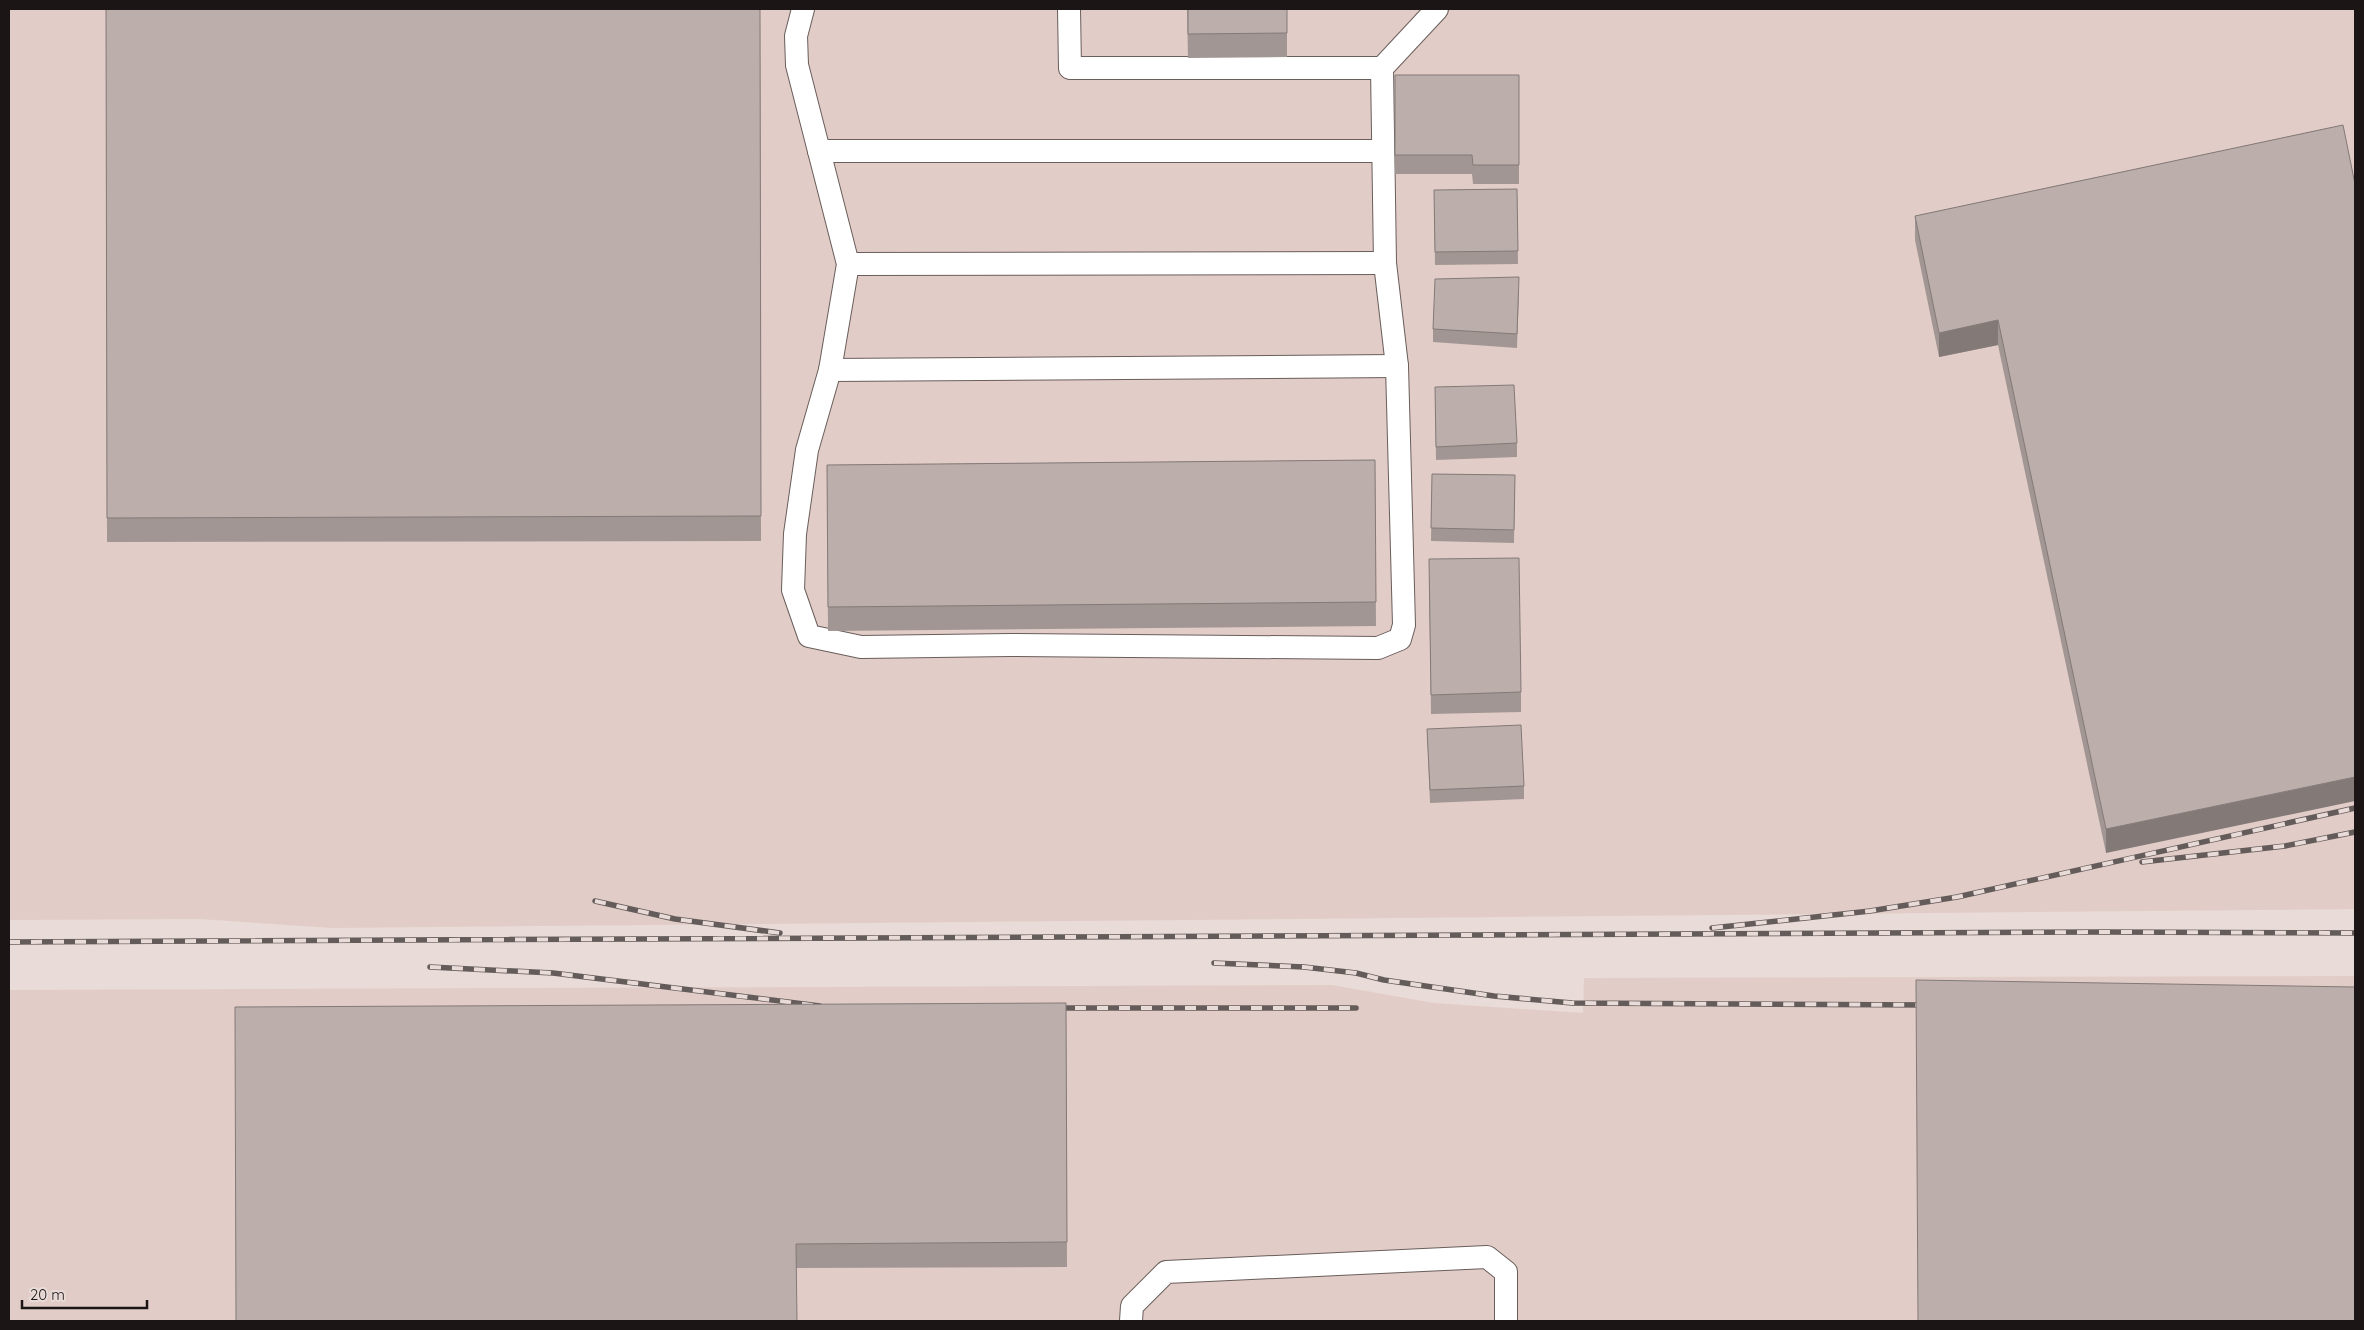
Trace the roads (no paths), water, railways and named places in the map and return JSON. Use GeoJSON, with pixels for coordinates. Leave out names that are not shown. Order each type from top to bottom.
{"type":"FeatureCollection","features":[{"type":"Feature","properties":{"kind":"lane"},"geometry":{"type":"LineString","coordinates":[[803,9],[796,36],[797,65],[848,264],[830,370],[806,450],[795,534],[793,590],[809,636],[861,647],[1010,645],[1378,648],[1400,639],[1404,625],[1397,366],[1385,263],[1382,68],[1437,9]]}},
{"type":"Feature","properties":{"kind":"lane"},"geometry":{"type":"LineString","coordinates":[[1069,9],[1070,68],[1382,68]]}},
{"type":"Feature","properties":{"kind":"lane"},"geometry":{"type":"LineString","coordinates":[[819,151],[1382,151]]}},
{"type":"Feature","properties":{"kind":"lane"},"geometry":{"type":"LineString","coordinates":[[848,264],[1385,263]]}},
{"type":"Feature","properties":{"kind":"lane"},"geometry":{"type":"LineString","coordinates":[[830,370],[1397,366]]}},
{"type":"Feature","properties":{"kind":"lane"},"geometry":{"type":"LineString","coordinates":[[1131,1321],[1132,1306],[1166,1272],[1487,1257],[1506,1272],[1506,1321]]}},
{"type":"Feature","properties":{"kind":"railway"},"geometry":{"type":"LineString","coordinates":[[1712,928],[1870,911],[1957,897],[2355,808]]}},
{"type":"Feature","properties":{"kind":"railway"},"geometry":{"type":"LineString","coordinates":[[2142,862],[2285,846],[2355,832]]}},
{"type":"Feature","properties":{"kind":"railway"},"geometry":{"type":"LineString","coordinates":[[595,901],[675,919],[780,933]]}},
{"type":"Feature","properties":{"kind":"railway"},"geometry":{"type":"LineString","coordinates":[[9,942],[2106,932],[2355,933]]}},
{"type":"Feature","properties":{"kind":"railway"},"geometry":{"type":"LineString","coordinates":[[1214,963],[1304,967],[1356,973],[1384,980],[1494,996],[1572,1003],[1931,1005]]}},
{"type":"Feature","properties":{"kind":"railway"},"geometry":{"type":"LineString","coordinates":[[430,967],[553,973],[820,1006]]}},
{"type":"Feature","properties":{"kind":"railway"},"geometry":{"type":"LineString","coordinates":[[1053,1008],[1356,1008]]}}]}
